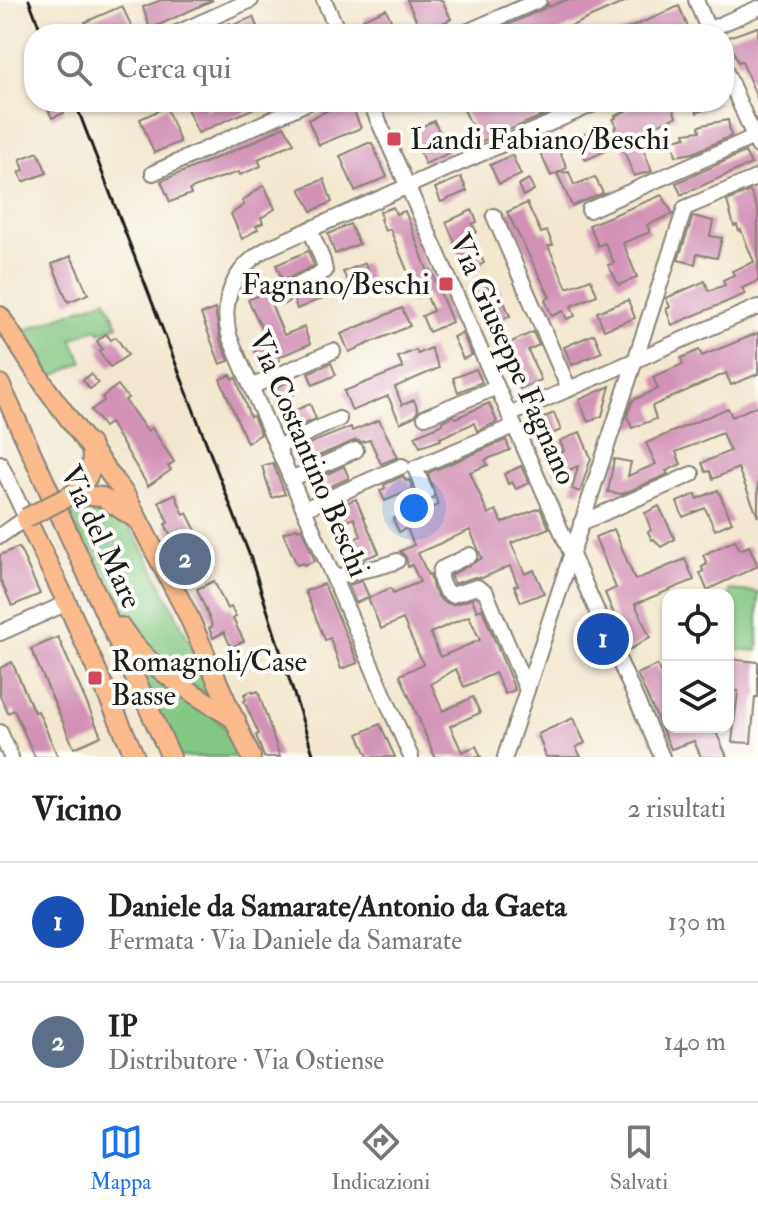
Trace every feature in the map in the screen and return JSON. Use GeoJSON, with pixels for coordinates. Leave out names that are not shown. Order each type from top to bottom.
{"type":"FeatureCollection","features":[{"type":"Feature","properties":{"kind":"main road"},"geometry":{"type":"LineString","coordinates":[[0,316],[47,389],[121,488],[141,523],[184,607],[251,757]]}},
{"type":"Feature","properties":{"kind":"main road","name":"Via del Mare"},"geometry":{"type":"LineString","coordinates":[[0,384],[171,757]]}},
{"type":"Feature","properties":{"kind":"main road"},"geometry":{"type":"LineString","coordinates":[[90,444],[90,473],[73,494],[26,518],[135,757]]}},
{"type":"Feature","properties":{"kind":"main road"},"geometry":{"type":"LineString","coordinates":[[73,494],[102,497],[141,523]]}},
{"type":"Feature","properties":{"kind":"main road"},"geometry":{"type":"LineString","coordinates":[[79,558],[143,657],[160,672],[236,720]]}},
{"type":"Feature","properties":{"kind":"main road"},"geometry":{"type":"LineString","coordinates":[[138,685],[158,757]]}},
{"type":"Feature","properties":{"kind":"street"},"geometry":{"type":"LineString","coordinates":[[197,24],[251,0]]}},
{"type":"Feature","properties":{"kind":"street"},"geometry":{"type":"LineString","coordinates":[[324,0],[335,24]]}},
{"type":"Feature","properties":{"kind":"street"},"geometry":{"type":"LineString","coordinates":[[485,24],[539,0]]}},
{"type":"Feature","properties":{"kind":"street"},"geometry":{"type":"LineString","coordinates":[[696,0],[706,24]]}},
{"type":"Feature","properties":{"kind":"street"},"geometry":{"type":"LineString","coordinates":[[725,24],[758,8]]}},
{"type":"Feature","properties":{"kind":"street"},"geometry":{"type":"LineString","coordinates":[[589,210],[756,142],[734,90]]}},
{"type":"Feature","properties":{"kind":"street"},"geometry":{"type":"LineString","coordinates":[[153,173],[287,112]]}},
{"type":"Feature","properties":{"kind":"street","name":"Via Giuseppe Fagnano"},"geometry":{"type":"LineString","coordinates":[[375,112],[662,757]]}},
{"type":"Feature","properties":{"kind":"street","name":"Via Costantino Beschi"},"geometry":{"type":"LineString","coordinates":[[411,757],[227,328],[229,292],[242,268],[255,255],[575,112]]}},
{"type":"Feature","properties":{"kind":"street"},"geometry":{"type":"LineString","coordinates":[[505,757],[685,208],[758,177]]}},
{"type":"Feature","properties":{"kind":"street"},"geometry":{"type":"LineString","coordinates":[[494,216],[569,389]]}},
{"type":"Feature","properties":{"kind":"street"},"geometry":{"type":"LineString","coordinates":[[281,297],[325,271],[310,229]]}},
{"type":"Feature","properties":{"kind":"street"},"geometry":{"type":"LineString","coordinates":[[426,494],[415,468],[569,389],[758,307]]}},
{"type":"Feature","properties":{"kind":"street"},"geometry":{"type":"LineString","coordinates":[[251,387],[333,351]]}},
{"type":"Feature","properties":{"kind":"street"},"geometry":{"type":"LineString","coordinates":[[425,417],[497,387]]}},
{"type":"Feature","properties":{"kind":"street"},"geometry":{"type":"LineString","coordinates":[[277,447],[339,419]]}},
{"type":"Feature","properties":{"kind":"street"},"geometry":{"type":"LineString","coordinates":[[291,479],[356,450]]}},
{"type":"Feature","properties":{"kind":"street"},"geometry":{"type":"LineString","coordinates":[[0,463],[26,518],[0,536]]}},
{"type":"Feature","properties":{"kind":"street"},"geometry":{"type":"LineString","coordinates":[[304,509],[402,466]]}},
{"type":"Feature","properties":{"kind":"street"},"geometry":{"type":"LineString","coordinates":[[581,523],[692,474]]}},
{"type":"Feature","properties":{"kind":"street"},"geometry":{"type":"LineString","coordinates":[[470,555],[441,569],[445,590],[452,595],[477,587],[486,593],[527,690]]}},
{"type":"Feature","properties":{"kind":"street"},"geometry":{"type":"LineString","coordinates":[[334,578],[397,561]]}},
{"type":"Feature","properties":{"kind":"street"},"geometry":{"type":"LineString","coordinates":[[0,633],[67,603]]}},
{"type":"Feature","properties":{"kind":"street"},"geometry":{"type":"LineString","coordinates":[[0,732],[11,757]]}},
{"type":"Feature","properties":{"kind":"green space"},"geometry":{"type":"Polygon","coordinates":[[[106,299],[118,325],[100,333],[97,328],[72,339],[83,362],[51,377],[23,331],[106,299]]]}},
{"type":"Feature","properties":{"kind":"green space"},"geometry":{"type":"Polygon","coordinates":[[[101,503],[126,521],[145,552],[220,703],[153,661],[125,622],[66,510],[74,505],[101,503]]]}},
{"type":"Feature","properties":{"kind":"green space"},"geometry":{"type":"Polygon","coordinates":[[[734,590],[758,592],[758,651],[734,649],[734,590]]]}},
{"type":"Feature","properties":{"kind":"green space"},"geometry":{"type":"Polygon","coordinates":[[[137,664],[216,718],[230,734],[239,757],[179,757],[137,664]]]}},
{"type":"Feature","properties":{"kind":"building"},"geometry":{"type":"Polygon","coordinates":[[[161,0],[213,0],[161,24],[148,24],[143,7],[161,0]]]}},
{"type":"Feature","properties":{"kind":"building"},"geometry":{"type":"Polygon","coordinates":[[[407,0],[442,0],[451,19],[441,24],[418,24],[407,0]]]}},
{"type":"Feature","properties":{"kind":"building"},"geometry":{"type":"Polygon","coordinates":[[[565,0],[629,0],[576,24],[510,24],[548,4],[549,7],[565,0]]]}},
{"type":"Feature","properties":{"kind":"building"},"geometry":{"type":"Polygon","coordinates":[[[122,6],[131,24],[86,24],[122,6]]]}},
{"type":"Feature","properties":{"kind":"building"},"geometry":{"type":"Polygon","coordinates":[[[679,6],[687,24],[639,24],[679,6]]]}},
{"type":"Feature","properties":{"kind":"building"},"geometry":{"type":"Polygon","coordinates":[[[386,9],[393,24],[365,24],[363,19],[386,9]]]}},
{"type":"Feature","properties":{"kind":"building"},"geometry":{"type":"Polygon","coordinates":[[[253,17],[256,24],[236,24],[253,17]]]}},
{"type":"Feature","properties":{"kind":"building"},"geometry":{"type":"Polygon","coordinates":[[[758,27],[758,101],[742,61],[738,62],[734,52],[734,35],[758,27]]]}},
{"type":"Feature","properties":{"kind":"building"},"geometry":{"type":"Polygon","coordinates":[[[49,112],[64,112],[64,113],[52,118],[49,112]]]}},
{"type":"Feature","properties":{"kind":"building"},"geometry":{"type":"Polygon","coordinates":[[[155,112],[168,112],[180,142],[154,153],[140,119],[155,112]]]}},
{"type":"Feature","properties":{"kind":"building"},"geometry":{"type":"Polygon","coordinates":[[[189,112],[245,112],[198,133],[189,112]]]}},
{"type":"Feature","properties":{"kind":"building"},"geometry":{"type":"Polygon","coordinates":[[[324,112],[354,112],[361,128],[319,145],[308,120],[324,112]]]}},
{"type":"Feature","properties":{"kind":"building"},"geometry":{"type":"Polygon","coordinates":[[[465,112],[543,112],[544,115],[480,142],[465,112]]]}},
{"type":"Feature","properties":{"kind":"building"},"geometry":{"type":"Polygon","coordinates":[[[624,112],[674,112],[676,117],[619,141],[614,128],[617,127],[613,119],[624,112]]]}},
{"type":"Feature","properties":{"kind":"building"},"geometry":{"type":"Polygon","coordinates":[[[728,120],[731,136],[693,153],[676,156],[673,140],[686,137],[685,133],[700,131],[702,125],[728,120]]]}},
{"type":"Feature","properties":{"kind":"building"},"geometry":{"type":"Polygon","coordinates":[[[434,121],[449,153],[425,164],[411,131],[434,121]]]}},
{"type":"Feature","properties":{"kind":"building"},"geometry":{"type":"Polygon","coordinates":[[[284,126],[294,143],[258,159],[261,166],[240,175],[239,172],[214,180],[170,202],[161,181],[284,126]]]}},
{"type":"Feature","properties":{"kind":"building"},"geometry":{"type":"Polygon","coordinates":[[[596,129],[605,151],[586,160],[574,139],[596,129]]]}},
{"type":"Feature","properties":{"kind":"building"},"geometry":{"type":"Polygon","coordinates":[[[553,136],[567,168],[551,176],[536,144],[553,136]]]}},
{"type":"Feature","properties":{"kind":"building"},"geometry":{"type":"Polygon","coordinates":[[[640,141],[652,171],[634,176],[621,144],[640,141]]]}},
{"type":"Feature","properties":{"kind":"building"},"geometry":{"type":"Polygon","coordinates":[[[372,143],[387,177],[355,191],[340,156],[372,143]]]}},
{"type":"Feature","properties":{"kind":"building"},"geometry":{"type":"Polygon","coordinates":[[[38,152],[47,173],[23,182],[19,172],[24,170],[20,159],[38,152]]]}},
{"type":"Feature","properties":{"kind":"building"},"geometry":{"type":"Polygon","coordinates":[[[745,152],[751,164],[681,195],[676,183],[745,152]]]}},
{"type":"Feature","properties":{"kind":"building"},"geometry":{"type":"Polygon","coordinates":[[[512,155],[521,175],[499,184],[490,165],[512,155]]]}},
{"type":"Feature","properties":{"kind":"building"},"geometry":{"type":"Polygon","coordinates":[[[569,172],[574,185],[595,177],[603,193],[572,206],[557,173],[569,172]]]}},
{"type":"Feature","properties":{"kind":"building"},"geometry":{"type":"Polygon","coordinates":[[[461,177],[467,191],[441,202],[435,188],[461,177]]]}},
{"type":"Feature","properties":{"kind":"building"},"geometry":{"type":"Polygon","coordinates":[[[324,179],[332,202],[312,211],[300,189],[324,179]]]}},
{"type":"Feature","properties":{"kind":"building"},"geometry":{"type":"Polygon","coordinates":[[[529,179],[534,190],[523,196],[518,185],[529,179]]]}},
{"type":"Feature","properties":{"kind":"building"},"geometry":{"type":"Polygon","coordinates":[[[264,185],[275,209],[261,218],[263,223],[256,226],[258,229],[242,239],[231,214],[244,205],[242,201],[264,185]]]}},
{"type":"Feature","properties":{"kind":"building"},"geometry":{"type":"Polygon","coordinates":[[[750,191],[758,210],[758,281],[742,288],[745,294],[672,325],[666,298],[705,281],[709,291],[725,285],[723,280],[734,275],[732,271],[754,262],[741,230],[734,226],[727,201],[750,191]]]}},
{"type":"Feature","properties":{"kind":"building"},"geometry":{"type":"Polygon","coordinates":[[[662,195],[673,214],[647,225],[650,232],[623,243],[637,277],[619,285],[608,265],[614,263],[605,243],[598,246],[589,225],[662,195]]]}},
{"type":"Feature","properties":{"kind":"building"},"geometry":{"type":"Polygon","coordinates":[[[527,203],[541,233],[547,231],[553,245],[548,246],[567,288],[591,279],[597,295],[571,306],[575,316],[567,319],[563,311],[552,316],[545,300],[550,297],[507,212],[527,203]]]}},
{"type":"Feature","properties":{"kind":"building"},"geometry":{"type":"Polygon","coordinates":[[[393,207],[396,214],[405,211],[428,272],[431,270],[452,322],[429,332],[422,316],[433,311],[426,294],[418,297],[390,229],[385,231],[380,219],[380,212],[393,207]]]}},
{"type":"Feature","properties":{"kind":"building"},"geometry":{"type":"Polygon","coordinates":[[[472,210],[477,222],[472,224],[477,232],[471,235],[484,263],[467,271],[446,222],[472,210]]]}},
{"type":"Feature","properties":{"kind":"building"},"geometry":{"type":"Polygon","coordinates":[[[693,216],[713,221],[710,236],[722,238],[717,258],[697,254],[695,264],[678,260],[693,216]]]}},
{"type":"Feature","properties":{"kind":"building"},"geometry":{"type":"Polygon","coordinates":[[[350,224],[359,244],[335,254],[328,234],[350,224]]]}},
{"type":"Feature","properties":{"kind":"building"},"geometry":{"type":"Polygon","coordinates":[[[308,251],[314,266],[283,281],[276,265],[308,251]]]}},
{"type":"Feature","properties":{"kind":"building"},"geometry":{"type":"Polygon","coordinates":[[[71,256],[88,294],[68,302],[52,264],[71,256]]]}},
{"type":"Feature","properties":{"kind":"building"},"geometry":{"type":"Polygon","coordinates":[[[365,263],[372,280],[351,288],[343,272],[365,263]]]}},
{"type":"Feature","properties":{"kind":"building"},"geometry":{"type":"Polygon","coordinates":[[[496,283],[510,316],[493,323],[478,291],[496,283]]]}},
{"type":"Feature","properties":{"kind":"building"},"geometry":{"type":"Polygon","coordinates":[[[318,286],[325,297],[297,309],[294,300],[318,286]]]}},
{"type":"Feature","properties":{"kind":"building"},"geometry":{"type":"Polygon","coordinates":[[[266,292],[284,335],[304,327],[310,344],[279,357],[280,360],[263,368],[251,343],[266,337],[248,300],[266,292]]]}},
{"type":"Feature","properties":{"kind":"building"},"geometry":{"type":"Polygon","coordinates":[[[628,300],[635,318],[604,330],[597,312],[628,300]]]}},
{"type":"Feature","properties":{"kind":"building"},"geometry":{"type":"Polygon","coordinates":[[[402,308],[410,326],[349,352],[341,334],[402,308]]]}},
{"type":"Feature","properties":{"kind":"building"},"geometry":{"type":"Polygon","coordinates":[[[215,309],[220,340],[229,361],[220,364],[201,314],[215,309]]]}},
{"type":"Feature","properties":{"kind":"building"},"geometry":{"type":"Polygon","coordinates":[[[533,332],[539,345],[528,350],[541,380],[520,389],[513,373],[519,370],[507,344],[533,332]]]}},
{"type":"Feature","properties":{"kind":"building"},"geometry":{"type":"Polygon","coordinates":[[[462,333],[472,355],[463,359],[453,337],[462,333]]]}},
{"type":"Feature","properties":{"kind":"building"},"geometry":{"type":"Polygon","coordinates":[[[758,333],[758,374],[731,385],[726,373],[652,406],[656,419],[632,428],[627,416],[633,400],[658,389],[653,377],[683,364],[681,358],[699,350],[702,356],[758,333]]]}},
{"type":"Feature","properties":{"kind":"building"},"geometry":{"type":"Polygon","coordinates":[[[106,334],[111,340],[116,337],[128,355],[110,367],[99,351],[102,349],[97,341],[106,334]]]}},
{"type":"Feature","properties":{"kind":"building"},"geometry":{"type":"Polygon","coordinates":[[[594,334],[602,352],[572,365],[564,347],[594,334]]]}},
{"type":"Feature","properties":{"kind":"building"},"geometry":{"type":"Polygon","coordinates":[[[431,348],[439,368],[395,387],[402,405],[414,400],[418,410],[415,416],[400,423],[388,396],[352,411],[344,391],[403,368],[398,357],[431,348]]]}},
{"type":"Feature","properties":{"kind":"building"},"geometry":{"type":"Polygon","coordinates":[[[331,363],[336,375],[313,385],[308,373],[331,363]]]}},
{"type":"Feature","properties":{"kind":"building"},"geometry":{"type":"Polygon","coordinates":[[[476,369],[482,382],[458,392],[453,378],[476,369]]]}},
{"type":"Feature","properties":{"kind":"building"},"geometry":{"type":"Polygon","coordinates":[[[91,374],[98,383],[90,389],[83,380],[91,374]]]}},
{"type":"Feature","properties":{"kind":"building"},"geometry":{"type":"Polygon","coordinates":[[[231,375],[233,379],[236,378],[250,417],[253,416],[261,434],[247,443],[220,379],[231,375]]]}},
{"type":"Feature","properties":{"kind":"building"},"geometry":{"type":"Polygon","coordinates":[[[288,382],[294,394],[280,400],[275,388],[288,382]]]}},
{"type":"Feature","properties":{"kind":"building"},"geometry":{"type":"Polygon","coordinates":[[[118,385],[147,431],[152,428],[174,462],[168,466],[171,470],[148,486],[110,423],[104,427],[91,410],[118,385]]]}},
{"type":"Feature","properties":{"kind":"building"},"geometry":{"type":"Polygon","coordinates":[[[610,386],[602,416],[588,422],[579,400],[610,386]]]}},
{"type":"Feature","properties":{"kind":"building"},"geometry":{"type":"Polygon","coordinates":[[[489,403],[497,422],[477,431],[474,423],[420,447],[415,436],[443,424],[442,421],[489,403]]]}},
{"type":"Feature","properties":{"kind":"building"},"geometry":{"type":"Polygon","coordinates":[[[310,404],[316,419],[292,429],[286,414],[310,404]]]}},
{"type":"Feature","properties":{"kind":"building"},"geometry":{"type":"Polygon","coordinates":[[[758,405],[758,517],[738,468],[713,479],[702,463],[730,451],[722,433],[676,452],[681,464],[666,471],[668,474],[622,494],[608,492],[614,459],[631,462],[628,476],[656,464],[646,443],[728,408],[732,417],[758,405]]]}},
{"type":"Feature","properties":{"kind":"building"},"geometry":{"type":"Polygon","coordinates":[[[554,413],[561,430],[541,439],[533,422],[554,413]]]}},
{"type":"Feature","properties":{"kind":"building"},"geometry":{"type":"Polygon","coordinates":[[[379,420],[398,457],[381,464],[370,440],[356,440],[306,461],[301,447],[351,427],[352,431],[379,420]]]}},
{"type":"Feature","properties":{"kind":"building"},"geometry":{"type":"Polygon","coordinates":[[[580,432],[591,458],[580,492],[572,489],[578,466],[556,476],[548,458],[564,451],[560,441],[580,432]]]}},
{"type":"Feature","properties":{"kind":"building"},"geometry":{"type":"Polygon","coordinates":[[[506,440],[510,450],[485,460],[488,465],[470,472],[488,514],[496,510],[502,523],[540,508],[549,528],[511,543],[525,574],[534,570],[544,593],[521,602],[510,566],[482,578],[475,577],[454,584],[450,576],[482,558],[470,530],[418,553],[430,574],[433,589],[442,601],[452,605],[472,599],[477,611],[482,609],[515,690],[505,694],[495,673],[464,687],[456,669],[431,684],[443,711],[473,697],[480,713],[450,726],[462,752],[476,746],[481,757],[435,757],[400,675],[423,664],[403,619],[381,629],[368,598],[391,588],[393,593],[420,582],[412,565],[408,567],[406,557],[400,551],[414,545],[407,528],[399,532],[393,519],[405,513],[418,514],[438,505],[428,473],[506,440]],[[469,616],[430,633],[440,657],[480,640],[469,616]]]}},
{"type":"Feature","properties":{"kind":"building"},"geometry":{"type":"Polygon","coordinates":[[[273,463],[285,494],[272,498],[262,466],[273,463]]]}},
{"type":"Feature","properties":{"kind":"building"},"geometry":{"type":"Polygon","coordinates":[[[344,466],[349,478],[320,491],[314,480],[344,466]]]}},
{"type":"Feature","properties":{"kind":"building"},"geometry":{"type":"Polygon","coordinates":[[[521,466],[529,483],[516,489],[512,482],[508,484],[504,474],[521,466]]]}},
{"type":"Feature","properties":{"kind":"building"},"geometry":{"type":"Polygon","coordinates":[[[403,476],[413,489],[385,501],[380,491],[385,488],[384,485],[403,476]]]}},
{"type":"Feature","properties":{"kind":"building"},"geometry":{"type":"Polygon","coordinates":[[[718,490],[732,522],[715,530],[705,508],[683,517],[677,502],[696,494],[697,499],[718,490]]]}},
{"type":"Feature","properties":{"kind":"building"},"geometry":{"type":"Polygon","coordinates":[[[175,494],[184,515],[187,513],[198,535],[194,538],[206,565],[190,572],[165,524],[168,523],[159,501],[175,494]]]}},
{"type":"Feature","properties":{"kind":"building"},"geometry":{"type":"Polygon","coordinates":[[[356,499],[379,553],[359,561],[351,540],[361,536],[354,518],[336,526],[326,510],[356,499]]]}},
{"type":"Feature","properties":{"kind":"building"},"geometry":{"type":"Polygon","coordinates":[[[659,506],[675,539],[661,547],[648,532],[651,530],[645,513],[659,506]]]}},
{"type":"Feature","properties":{"kind":"building"},"geometry":{"type":"Polygon","coordinates":[[[302,529],[315,561],[304,565],[297,565],[283,533],[302,529]]]}},
{"type":"Feature","properties":{"kind":"building"},"geometry":{"type":"Polygon","coordinates":[[[614,529],[635,580],[685,559],[694,580],[672,589],[662,589],[662,593],[635,604],[650,637],[629,650],[605,593],[616,588],[595,537],[614,529]]]}},
{"type":"Feature","properties":{"kind":"building"},"geometry":{"type":"Polygon","coordinates":[[[735,540],[740,550],[749,546],[758,566],[707,589],[700,573],[707,564],[703,555],[735,540]]]}},
{"type":"Feature","properties":{"kind":"building"},"geometry":{"type":"Polygon","coordinates":[[[19,547],[40,594],[12,606],[0,579],[0,555],[19,547]]]}},
{"type":"Feature","properties":{"kind":"building"},"geometry":{"type":"Polygon","coordinates":[[[214,581],[227,609],[231,607],[236,617],[233,619],[244,641],[231,647],[224,632],[213,638],[209,628],[212,627],[211,622],[197,589],[214,581]]]}},
{"type":"Feature","properties":{"kind":"building"},"geometry":{"type":"Polygon","coordinates":[[[362,581],[369,597],[356,603],[348,585],[362,581]]]}},
{"type":"Feature","properties":{"kind":"building"},"geometry":{"type":"Polygon","coordinates":[[[324,584],[358,663],[341,669],[330,638],[325,640],[305,591],[324,584]]]}},
{"type":"Feature","properties":{"kind":"building"},"geometry":{"type":"Polygon","coordinates":[[[58,637],[101,736],[74,748],[31,649],[58,637]]]}},
{"type":"Feature","properties":{"kind":"building"},"geometry":{"type":"Polygon","coordinates":[[[734,660],[758,662],[758,697],[755,697],[751,743],[732,742],[738,691],[734,691],[734,660]]]}},
{"type":"Feature","properties":{"kind":"building"},"geometry":{"type":"Polygon","coordinates":[[[12,662],[58,757],[35,757],[14,710],[8,713],[0,696],[0,668],[12,662]]]}},
{"type":"Feature","properties":{"kind":"building"},"geometry":{"type":"Polygon","coordinates":[[[657,665],[662,674],[662,729],[637,674],[657,665]]]}},
{"type":"Feature","properties":{"kind":"building"},"geometry":{"type":"Polygon","coordinates":[[[258,691],[280,757],[264,757],[256,735],[259,734],[244,701],[244,694],[258,691]]]}},
{"type":"Feature","properties":{"kind":"building"},"geometry":{"type":"Polygon","coordinates":[[[573,718],[585,743],[576,747],[581,757],[546,757],[538,734],[573,718]]]}},
{"type":"Feature","properties":{"kind":"building"},"geometry":{"type":"Polygon","coordinates":[[[380,724],[395,757],[368,757],[358,734],[380,724]]]}},
{"type":"Feature","properties":{"kind":"building"},"geometry":{"type":"Polygon","coordinates":[[[664,733],[716,733],[727,757],[701,757],[694,741],[671,749],[664,733]]]}},
{"type":"Feature","properties":{"kind":"railway"},"geometry":{"type":"LineString","coordinates":[[29,0],[38,24]]}},
{"type":"Feature","properties":{"kind":"railway"},"geometry":{"type":"LineString","coordinates":[[79,112],[251,559],[314,757]]}},
{"type":"Feature","properties":{"kind":"place","name":"Landi Fabiano/Beschi"},"geometry":{"type":"Point","coordinates":[394,139]}},
{"type":"Feature","properties":{"kind":"place","name":"Fagnano/Beschi"},"geometry":{"type":"Point","coordinates":[446,284]}},
{"type":"Feature","properties":{"kind":"place","name":"IP"},"geometry":{"type":"Point","coordinates":[185,559]}},
{"type":"Feature","properties":{"kind":"place","name":"Daniele da Samarate/Antonio da Gaeta"},"geometry":{"type":"Point","coordinates":[603,639]}},
{"type":"Feature","properties":{"kind":"place","name":"Romagnoli/Case Basse"},"geometry":{"type":"Point","coordinates":[95,678]}}]}
